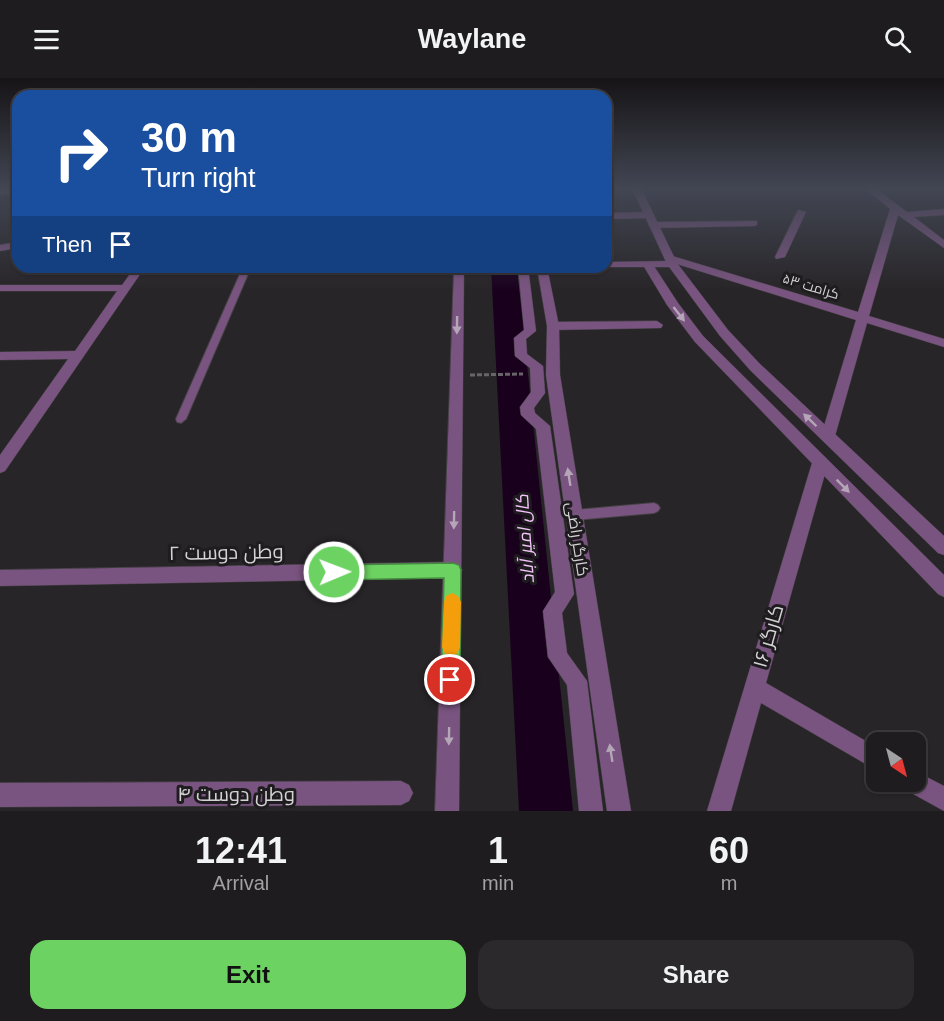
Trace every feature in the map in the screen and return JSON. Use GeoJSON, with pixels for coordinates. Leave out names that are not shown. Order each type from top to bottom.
{"type":"FeatureCollection","features":[{"type":"Feature","properties":{"kind":"street"},"geometry":{"type":"LineString","coordinates":[[652,222],[671,261],[724,333],[755,367],[944,547]]}},
{"type":"Feature","properties":{"kind":"street"},"geometry":{"type":"LineString","coordinates":[[727,222],[754,223]]}},
{"type":"Feature","properties":{"kind":"street"},"geometry":{"type":"LineString","coordinates":[[780,257],[796,222]]}},
{"type":"Feature","properties":{"kind":"street"},"geometry":{"type":"LineString","coordinates":[[828,436],[863,318],[896,222]]}},
{"type":"Feature","properties":{"kind":"street"},"geometry":{"type":"LineString","coordinates":[[913,222],[944,245]]}},
{"type":"Feature","properties":{"kind":"street","name":"کرامت ۵۳"},"geometry":{"type":"LineString","coordinates":[[612,265],[648,265],[671,261],[944,343]]}},
{"type":"Feature","properties":{"kind":"street"},"geometry":{"type":"LineString","coordinates":[[648,265],[673,305],[699,339],[944,588]]}},
{"type":"Feature","properties":{"kind":"street"},"geometry":{"type":"LineString","coordinates":[[0,467],[6,450],[136,273]]}},
{"type":"Feature","properties":{"kind":"street"},"geometry":{"type":"LineString","coordinates":[[447,811],[459,273]]}},
{"type":"Feature","properties":{"kind":"street"},"geometry":{"type":"LineString","coordinates":[[524,273],[530,331],[520,338],[521,356],[536,366],[538,393],[527,406],[528,415],[543,426],[565,594],[552,611],[558,657],[577,681],[591,811]]}},
{"type":"Feature","properties":{"kind":"street","name":"کارگر راضی"},"geometry":{"type":"LineString","coordinates":[[543,273],[553,326],[554,375],[619,811]]}},
{"type":"Feature","properties":{"kind":"street"},"geometry":{"type":"LineString","coordinates":[[0,288],[125,288]]}},
{"type":"Feature","properties":{"kind":"street"},"geometry":{"type":"LineString","coordinates":[[553,326],[657,325]]}},
{"type":"Feature","properties":{"kind":"street"},"geometry":{"type":"LineString","coordinates":[[0,356],[77,355]]}},
{"type":"Feature","properties":{"kind":"street","name":"کارگر ۱۶"},"geometry":{"type":"LineString","coordinates":[[719,811],[820,463]]}},
{"type":"Feature","properties":{"kind":"street","name":"وطن دوست ۲"},"geometry":{"type":"LineString","coordinates":[[0,578],[453,570]]}},
{"type":"Feature","properties":{"kind":"street"},"geometry":{"type":"LineString","coordinates":[[754,687],[866,753]]}},
{"type":"Feature","properties":{"kind":"street"},"geometry":{"type":"LineString","coordinates":[[926,789],[944,799]]}},
{"type":"Feature","properties":{"kind":"street","name":"وطن دوست ۴"},"geometry":{"type":"LineString","coordinates":[[0,795],[400,793]]}},
{"type":"Feature","properties":{"kind":"lane"},"geometry":{"type":"LineString","coordinates":[[181,419],[244,273]]}},
{"type":"Feature","properties":{"kind":"lane"},"geometry":{"type":"LineString","coordinates":[[575,515],[654,508]]}},
{"type":"Feature","properties":{"kind":"path"},"geometry":{"type":"LineString","coordinates":[[473,375],[526,374]]}},
{"type":"Feature","properties":{"kind":"waterway","name":"کال امیر آباد"},"geometry":{"type":"LineString","coordinates":[[504,273],[546,811]]}},
{"type":"Feature","properties":{"kind":"slow traffic"},"geometry":{"type":"LineString","coordinates":[[451,647],[452,602]]}},
{"type":"Feature","properties":{"kind":"route"},"geometry":{"type":"LineString","coordinates":[[334,572],[453,570],[450,680]]}}]}
